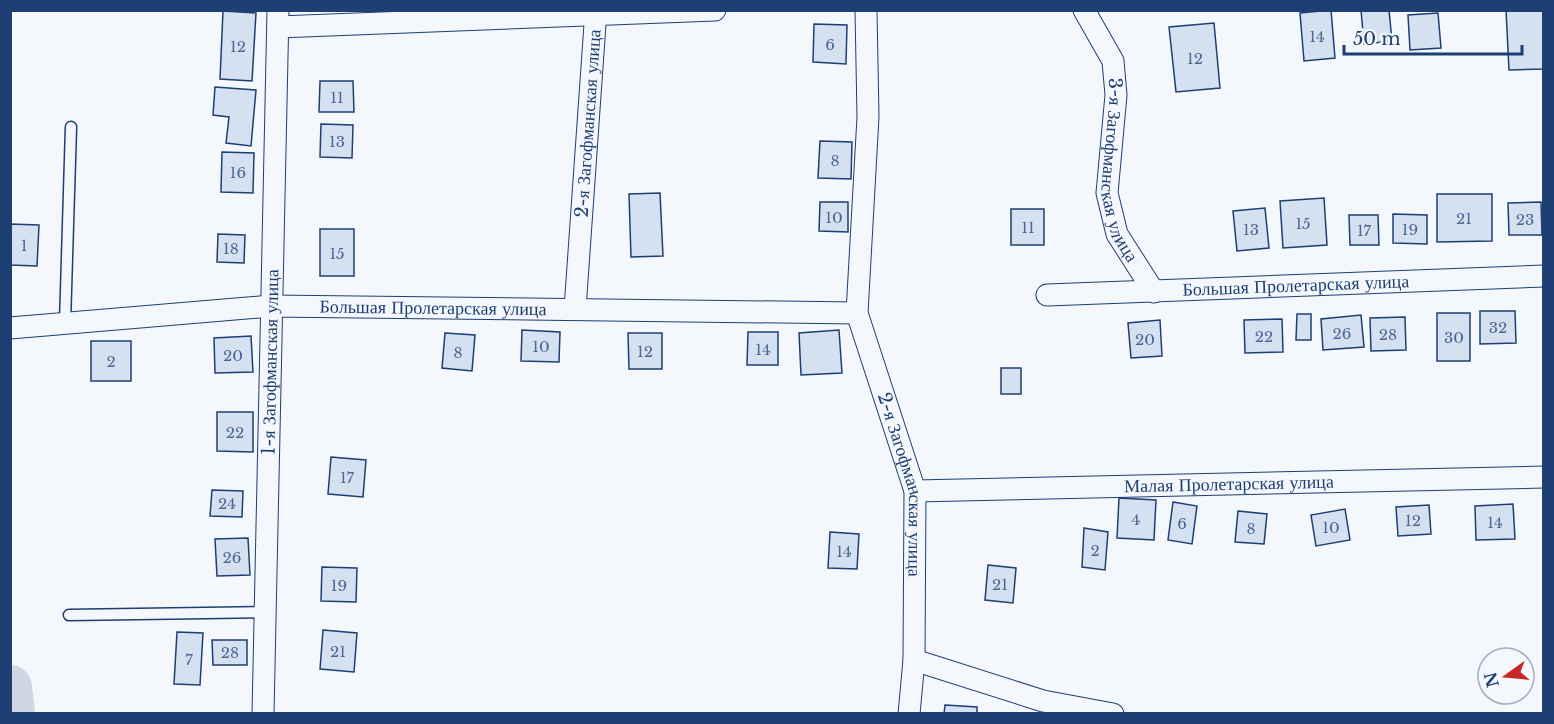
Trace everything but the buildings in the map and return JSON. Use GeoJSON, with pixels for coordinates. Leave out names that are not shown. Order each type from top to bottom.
{"type":"FeatureCollection","features":[{"type":"Feature","properties":{"kind":"street"},"geometry":{"type":"LineString","coordinates":[[278,19],[715,10]]}},
{"type":"Feature","properties":{"kind":"street"},"geometry":{"type":"LineString","coordinates":[[857,313],[868,117],[866,10]]}},
{"type":"Feature","properties":{"kind":"street","name":"3-я Загофманская улица"},"geometry":{"type":"LineString","coordinates":[[1084,10],[1113,61],[1116,95],[1107,193],[1117,234],[1154,292]]}},
{"type":"Feature","properties":{"kind":"street","name":"2-я Загофманская улица"},"geometry":{"type":"LineString","coordinates":[[575,309],[596,14]]}},
{"type":"Feature","properties":{"kind":"street","name":"1-я Загофманская улица"},"geometry":{"type":"LineString","coordinates":[[263,714],[278,19]]}},
{"type":"Feature","properties":{"kind":"street","name":"Большая Пролетарская улица"},"geometry":{"type":"LineString","coordinates":[[1047,295],[1544,276]]}},
{"type":"Feature","properties":{"kind":"street","name":"Большая Пролетарская улица"},"geometry":{"type":"LineString","coordinates":[[10,328],[271,306],[857,313]]}},
{"type":"Feature","properties":{"kind":"street","name":"2-я Загофманская улица"},"geometry":{"type":"LineString","coordinates":[[857,313],[915,491],[914,660],[909,714]]}},
{"type":"Feature","properties":{"kind":"street","name":"Малая Пролетарская улица"},"geometry":{"type":"LineString","coordinates":[[915,491],[1544,477]]}},
{"type":"Feature","properties":{"kind":"street"},"geometry":{"type":"LineString","coordinates":[[914,660],[1043,701],[1113,714]]}},
{"type":"Feature","properties":{"kind":"lane"},"geometry":{"type":"LineString","coordinates":[[65,323],[70,127]]}},
{"type":"Feature","properties":{"kind":"lane"},"geometry":{"type":"LineString","coordinates":[[69,615],[265,612]]}},
{"type":"Feature","properties":{"kind":"waterway"},"geometry":{"type":"LineString","coordinates":[[10,687],[13,714]]}}]}
